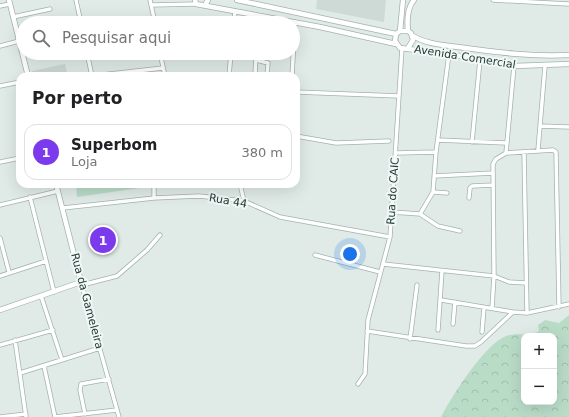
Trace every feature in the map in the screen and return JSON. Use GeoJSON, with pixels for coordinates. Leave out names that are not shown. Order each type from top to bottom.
{"type":"FeatureCollection","features":[{"type":"Feature","properties":{"kind":"street"},"geometry":{"type":"LineString","coordinates":[[76,0],[79,16]]}},
{"type":"Feature","properties":{"kind":"street"},"geometry":{"type":"LineString","coordinates":[[150,0],[153,16]]}},
{"type":"Feature","properties":{"kind":"street"},"geometry":{"type":"LineString","coordinates":[[205,5],[208,0]]}},
{"type":"Feature","properties":{"kind":"street"},"geometry":{"type":"LineString","coordinates":[[237,0],[326,19],[398,32],[408,31]]}},
{"type":"Feature","properties":{"kind":"street"},"geometry":{"type":"LineString","coordinates":[[396,44],[403,0]]}},
{"type":"Feature","properties":{"kind":"street"},"geometry":{"type":"LineString","coordinates":[[300,23],[396,44],[402,48],[408,48],[413,43],[413,36],[408,31],[410,6],[414,0]]}},
{"type":"Feature","properties":{"kind":"street"},"geometry":{"type":"LineString","coordinates":[[493,0],[569,4]]}},
{"type":"Feature","properties":{"kind":"street"},"geometry":{"type":"LineString","coordinates":[[0,6],[9,2],[16,29]]}},
{"type":"Feature","properties":{"kind":"street"},"geometry":{"type":"LineString","coordinates":[[151,5],[196,2],[259,16]]}},
{"type":"Feature","properties":{"kind":"street"},"geometry":{"type":"LineString","coordinates":[[18,16],[50,9]]}},
{"type":"Feature","properties":{"kind":"street"},"geometry":{"type":"LineString","coordinates":[[280,16],[288,10]]}},
{"type":"Feature","properties":{"kind":"street"},"geometry":{"type":"LineString","coordinates":[[235,11],[235,16]]}},
{"type":"Feature","properties":{"kind":"street"},"geometry":{"type":"LineString","coordinates":[[320,27],[325,25],[326,19]]}},
{"type":"Feature","properties":{"kind":"street","name":"Avenida Comercial"},"geometry":{"type":"LineString","coordinates":[[413,36],[438,44],[515,55],[569,55]]}},
{"type":"Feature","properties":{"kind":"street"},"geometry":{"type":"LineString","coordinates":[[0,46],[16,42]]}},
{"type":"Feature","properties":{"kind":"street"},"geometry":{"type":"LineString","coordinates":[[457,55],[462,52],[458,47]]}},
{"type":"Feature","properties":{"kind":"street","name":"Rua do CAIC"},"geometry":{"type":"LineString","coordinates":[[367,331],[380,272],[390,237],[402,48]]}},
{"type":"Feature","properties":{"kind":"street","name":"Avenida Comercial"},"geometry":{"type":"LineString","coordinates":[[408,48],[457,55],[514,66],[569,64]]}},
{"type":"Feature","properties":{"kind":"street"},"geometry":{"type":"LineString","coordinates":[[420,214],[434,192],[436,152],[449,54]]}},
{"type":"Feature","properties":{"kind":"street"},"geometry":{"type":"LineString","coordinates":[[24,60],[27,72]]}},
{"type":"Feature","properties":{"kind":"street"},"geometry":{"type":"LineString","coordinates":[[88,60],[91,72]]}},
{"type":"Feature","properties":{"kind":"street"},"geometry":{"type":"LineString","coordinates":[[162,60],[164,72]]}},
{"type":"Feature","properties":{"kind":"street"},"geometry":{"type":"LineString","coordinates":[[229,72],[230,60]]}},
{"type":"Feature","properties":{"kind":"street"},"geometry":{"type":"LineString","coordinates":[[255,72],[256,60],[268,63],[267,72]]}},
{"type":"Feature","properties":{"kind":"street"},"geometry":{"type":"LineString","coordinates":[[292,72],[293,60]]}},
{"type":"Feature","properties":{"kind":"street"},"geometry":{"type":"LineString","coordinates":[[472,142],[480,60]]}},
{"type":"Feature","properties":{"kind":"street"},"geometry":{"type":"LineString","coordinates":[[506,154],[514,66]]}},
{"type":"Feature","properties":{"kind":"street"},"geometry":{"type":"LineString","coordinates":[[538,150],[545,66]]}},
{"type":"Feature","properties":{"kind":"street"},"geometry":{"type":"LineString","coordinates":[[128,72],[164,68]]}},
{"type":"Feature","properties":{"kind":"street"},"geometry":{"type":"LineString","coordinates":[[0,86],[16,83]]}},
{"type":"Feature","properties":{"kind":"street"},"geometry":{"type":"LineString","coordinates":[[300,92],[399,96]]}},
{"type":"Feature","properties":{"kind":"street"},"geometry":{"type":"LineString","coordinates":[[540,126],[569,127]]}},
{"type":"Feature","properties":{"kind":"street"},"geometry":{"type":"LineString","coordinates":[[300,137],[336,143],[389,141]]}},
{"type":"Feature","properties":{"kind":"street"},"geometry":{"type":"LineString","coordinates":[[438,140],[506,143]]}},
{"type":"Feature","properties":{"kind":"street"},"geometry":{"type":"LineString","coordinates":[[492,308],[494,276],[494,161],[506,154],[524,153],[538,150],[553,150],[556,152],[559,307]]}},
{"type":"Feature","properties":{"kind":"street"},"geometry":{"type":"LineString","coordinates":[[396,153],[436,152]]}},
{"type":"Feature","properties":{"kind":"street"},"geometry":{"type":"LineString","coordinates":[[524,153],[527,313]]}},
{"type":"Feature","properties":{"kind":"street"},"geometry":{"type":"LineString","coordinates":[[0,162],[16,159]]}},
{"type":"Feature","properties":{"kind":"street"},"geometry":{"type":"LineString","coordinates":[[434,176],[493,173]]}},
{"type":"Feature","properties":{"kind":"street"},"geometry":{"type":"LineString","coordinates":[[469,198],[470,188],[472,186],[493,186]]}},
{"type":"Feature","properties":{"kind":"street","name":"Rua da Gameleira"},"geometry":{"type":"LineString","coordinates":[[57,188],[119,417]]}},
{"type":"Feature","properties":{"kind":"street"},"geometry":{"type":"LineString","coordinates":[[154,188],[154,198]]}},
{"type":"Feature","properties":{"kind":"street"},"geometry":{"type":"LineString","coordinates":[[241,188],[244,201]]}},
{"type":"Feature","properties":{"kind":"street"},"geometry":{"type":"LineString","coordinates":[[0,205],[58,191]]}},
{"type":"Feature","properties":{"kind":"street"},"geometry":{"type":"LineString","coordinates":[[434,192],[447,193]]}},
{"type":"Feature","properties":{"kind":"street","name":"Rua 44"},"geometry":{"type":"LineString","coordinates":[[63,208],[154,198],[199,196],[244,201],[280,217],[390,237]]}},
{"type":"Feature","properties":{"kind":"street"},"geometry":{"type":"LineString","coordinates":[[30,198],[54,292]]}},
{"type":"Feature","properties":{"kind":"street"},"geometry":{"type":"LineString","coordinates":[[392,212],[420,214],[438,226],[460,231]]}},
{"type":"Feature","properties":{"kind":"street"},"geometry":{"type":"LineString","coordinates":[[0,310],[82,283],[117,276],[147,250],[160,235]]}},
{"type":"Feature","properties":{"kind":"street"},"geometry":{"type":"LineString","coordinates":[[0,238],[9,272]]}},
{"type":"Feature","properties":{"kind":"street"},"geometry":{"type":"LineString","coordinates":[[315,255],[380,272]]}},
{"type":"Feature","properties":{"kind":"street"},"geometry":{"type":"LineString","coordinates":[[0,276],[46,261]]}},
{"type":"Feature","properties":{"kind":"street"},"geometry":{"type":"LineString","coordinates":[[383,264],[494,276],[509,282],[526,283]]}},
{"type":"Feature","properties":{"kind":"street"},"geometry":{"type":"LineString","coordinates":[[438,330],[442,271]]}},
{"type":"Feature","properties":{"kind":"street"},"geometry":{"type":"LineString","coordinates":[[410,339],[417,285]]}},
{"type":"Feature","properties":{"kind":"street"},"geometry":{"type":"LineString","coordinates":[[41,296],[62,360]]}},
{"type":"Feature","properties":{"kind":"street"},"geometry":{"type":"LineString","coordinates":[[441,300],[527,313],[569,304]]}},
{"type":"Feature","properties":{"kind":"street"},"geometry":{"type":"LineString","coordinates":[[453,324],[455,302]]}},
{"type":"Feature","properties":{"kind":"street"},"geometry":{"type":"LineString","coordinates":[[482,332],[484,307]]}},
{"type":"Feature","properties":{"kind":"street"},"geometry":{"type":"LineString","coordinates":[[358,384],[365,374],[367,331],[410,339],[475,346],[513,312]]}},
{"type":"Feature","properties":{"kind":"street"},"geometry":{"type":"LineString","coordinates":[[0,339],[0,345],[53,330]]}},
{"type":"Feature","properties":{"kind":"street"},"geometry":{"type":"LineString","coordinates":[[0,417],[26,416],[15,340]]}},
{"type":"Feature","properties":{"kind":"street"},"geometry":{"type":"LineString","coordinates":[[20,373],[100,348]]}},
{"type":"Feature","properties":{"kind":"street"},"geometry":{"type":"LineString","coordinates":[[44,366],[55,417],[117,410]]}},
{"type":"Feature","properties":{"kind":"street"},"geometry":{"type":"LineString","coordinates":[[84,414],[80,394],[80,387],[82,383],[109,379]]}},
{"type":"Feature","properties":{"kind":"shaded area"},"geometry":{"type":"Polygon","coordinates":[[[317,0],[386,0],[384,22],[316,9],[317,0]]]}},
{"type":"Feature","properties":{"kind":"shaded area"},"geometry":{"type":"Polygon","coordinates":[[[65,64],[67,72],[32,72],[65,64]]]}},
{"type":"Feature","properties":{"kind":"green space"},"geometry":{"type":"Polygon","coordinates":[[[76,188],[140,188],[77,197],[76,188]]]}},
{"type":"Feature","properties":{"kind":"green space"},"geometry":{"type":"Polygon","coordinates":[[[569,315],[569,417],[441,417],[469,372],[479,360],[497,341],[514,334],[521,334],[521,405],[557,405],[557,333],[535,333],[539,331],[538,325],[545,320],[559,323],[569,315]]]}},
{"type":"Feature","properties":{"kind":"place","name":"Superbom"},"geometry":{"type":"Point","coordinates":[103,240]}}]}
